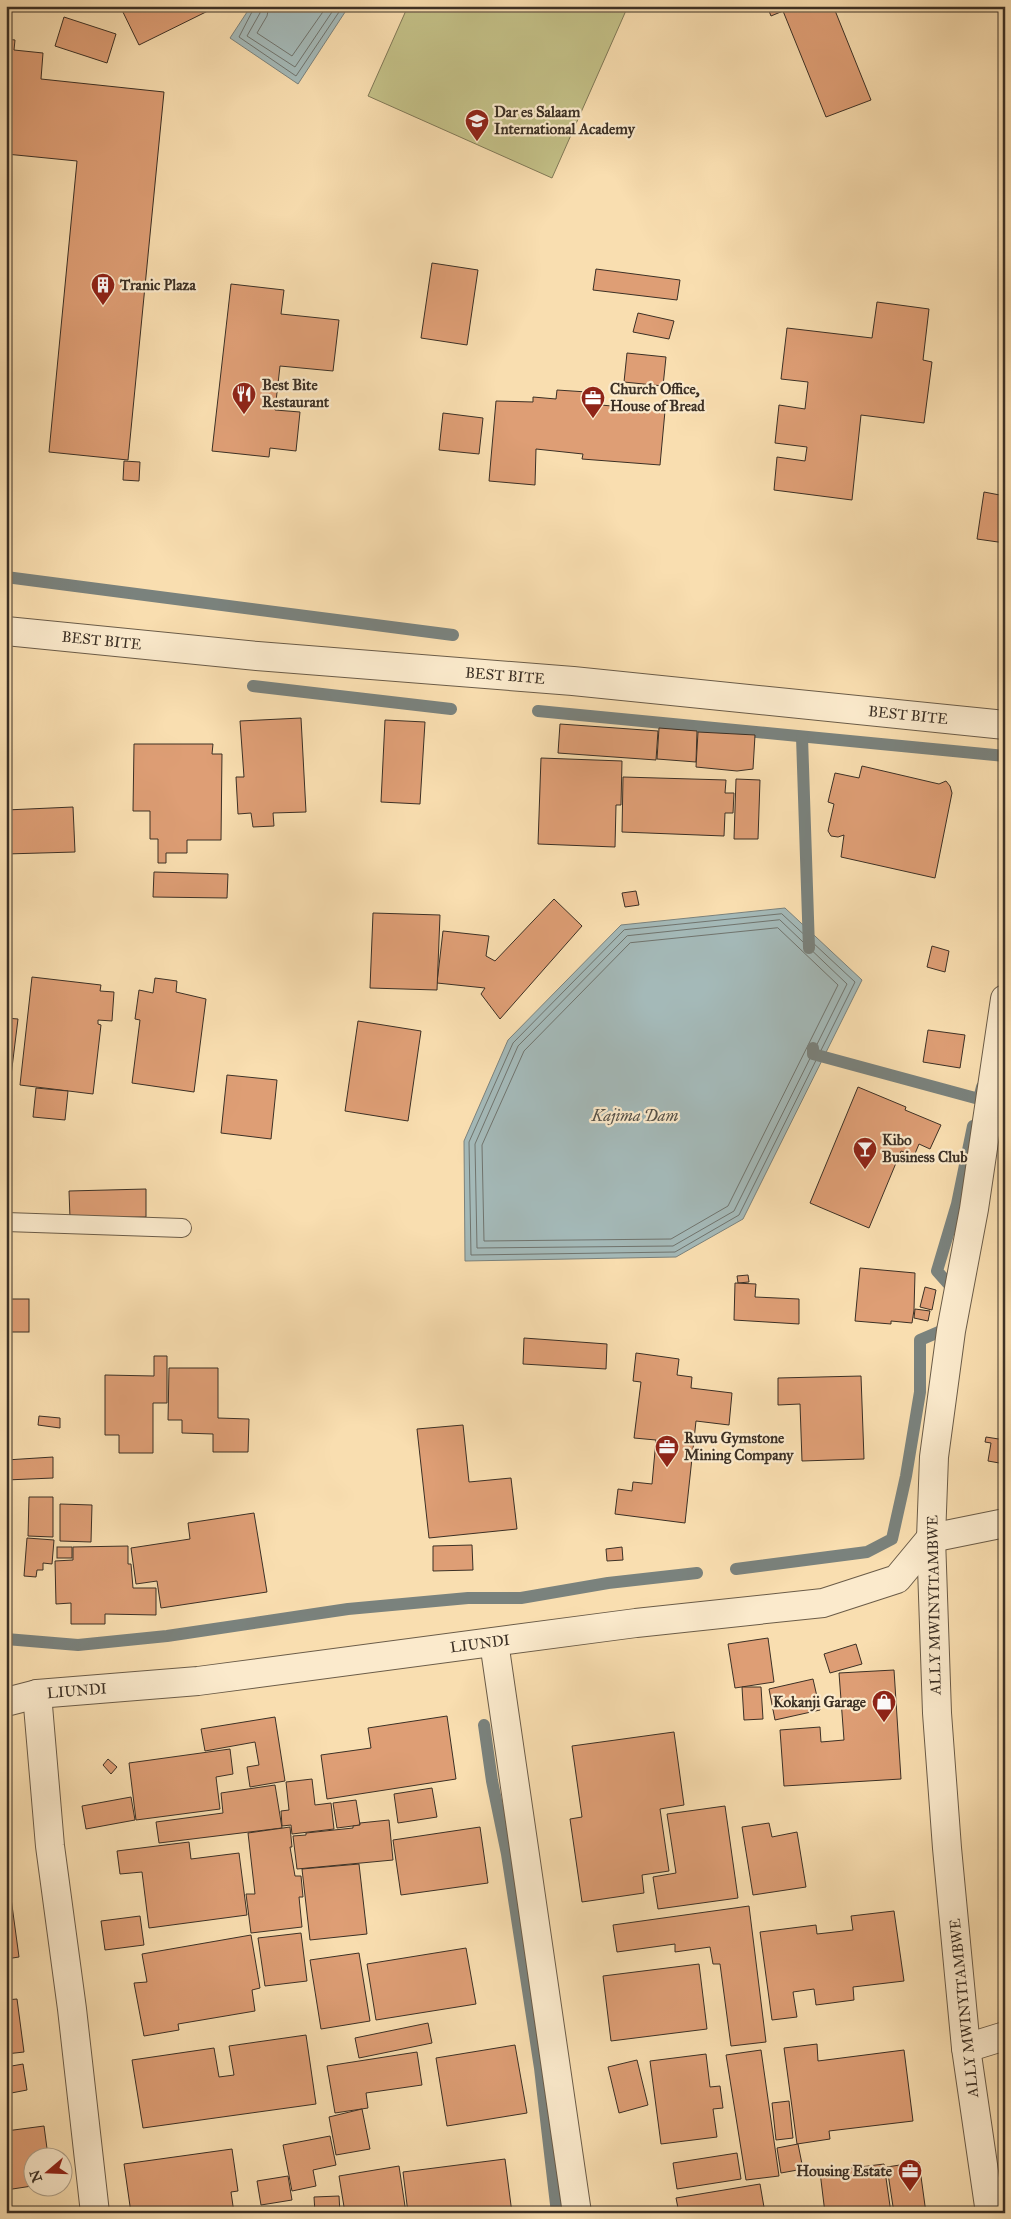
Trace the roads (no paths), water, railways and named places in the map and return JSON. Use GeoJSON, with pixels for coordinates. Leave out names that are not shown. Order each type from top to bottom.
{"type":"FeatureCollection","features":[{"type":"Feature","properties":{"kind":"street","name":"BEST BITE"},"geometry":{"type":"LineString","coordinates":[[6,631],[257,656],[573,681],[1005,725]]}},
{"type":"Feature","properties":{"kind":"street","name":"ALLY MWINYITAMBWE"},"geometry":{"type":"LineString","coordinates":[[990,2213],[966,2048],[937,1713],[931,1538],[934,1457],[951,1331],[974,1209],[1004,1008]]}},
{"type":"Feature","properties":{"kind":"street"},"geometry":{"type":"LineString","coordinates":[[931,1538],[1005,1523]]}},
{"type":"Feature","properties":{"kind":"street","name":"LIUNDI"},"geometry":{"type":"LineString","coordinates":[[6,1702],[36,1694],[198,1681],[636,1623],[823,1603],[897,1580],[931,1538]]}},
{"type":"Feature","properties":{"kind":"street"},"geometry":{"type":"LineString","coordinates":[[494,1642],[577,2213]]}},
{"type":"Feature","properties":{"kind":"street"},"geometry":{"type":"LineString","coordinates":[[36,1694],[50,1846],[72,2009],[95,2213]]}},
{"type":"Feature","properties":{"kind":"street"},"geometry":{"type":"LineString","coordinates":[[966,2048],[1005,2036]]}},
{"type":"Feature","properties":{"kind":"lane"},"geometry":{"type":"LineString","coordinates":[[6,1222],[182,1228]]}},
{"type":"Feature","properties":{"kind":"water"},"geometry":{"type":"Polygon","coordinates":[[[251,6],[349,6],[298,84],[230,38],[251,6]]]}},
{"type":"Feature","properties":{"kind":"water","name":"Kajima Dam"},"geometry":{"type":"Polygon","coordinates":[[[785,908],[862,980],[743,1219],[676,1257],[465,1261],[464,1141],[508,1040],[621,925],[785,908]]]}},
{"type":"Feature","properties":{"kind":"waterway"},"geometry":{"type":"LineString","coordinates":[[6,577],[453,635]]}},
{"type":"Feature","properties":{"kind":"waterway"},"geometry":{"type":"LineString","coordinates":[[253,686],[451,709]]}},
{"type":"Feature","properties":{"kind":"waterway"},"geometry":{"type":"LineString","coordinates":[[538,711],[1005,756]]}},
{"type":"Feature","properties":{"kind":"waterway"},"geometry":{"type":"LineString","coordinates":[[802,737],[809,948]]}},
{"type":"Feature","properties":{"kind":"waterway"},"geometry":{"type":"LineString","coordinates":[[813,1048],[813,1054],[979,1099],[982,1087]]}},
{"type":"Feature","properties":{"kind":"waterway"},"geometry":{"type":"LineString","coordinates":[[953,1295],[953,1289],[937,1271],[957,1204],[973,1126]]}},
{"type":"Feature","properties":{"kind":"waterway"},"geometry":{"type":"LineString","coordinates":[[736,1569],[867,1552],[892,1539],[906,1476],[920,1392],[920,1340],[941,1331],[946,1321]]}},
{"type":"Feature","properties":{"kind":"waterway"},"geometry":{"type":"LineString","coordinates":[[6,1639],[78,1645],[167,1636],[348,1609],[468,1598],[521,1598],[608,1583],[697,1573]]}},
{"type":"Feature","properties":{"kind":"waterway"},"geometry":{"type":"LineString","coordinates":[[484,1725],[492,1781],[507,1854],[540,2068],[557,2213]]}},
{"type":"Feature","properties":{"kind":"place","name":"Dar es Salaam International Academy"},"geometry":{"type":"Point","coordinates":[477,142]}},
{"type":"Feature","properties":{"kind":"place","name":"Tranic Plaza"},"geometry":{"type":"Point","coordinates":[103,306]}},
{"type":"Feature","properties":{"kind":"place","name":"Best Bite Restaurant"},"geometry":{"type":"Point","coordinates":[244,415]}},
{"type":"Feature","properties":{"kind":"place","name":"Church Office, House of Bread"},"geometry":{"type":"Point","coordinates":[593,419]}},
{"type":"Feature","properties":{"kind":"place","name":"Kibo Business Club"},"geometry":{"type":"Point","coordinates":[865,1170]}},
{"type":"Feature","properties":{"kind":"place","name":"Ruvu Gymstone Mining Company"},"geometry":{"type":"Point","coordinates":[667,1468]}},
{"type":"Feature","properties":{"kind":"place","name":"Kokanji Garage"},"geometry":{"type":"Point","coordinates":[884,1723]}},
{"type":"Feature","properties":{"kind":"place","name":"Housing Estate"},"geometry":{"type":"Point","coordinates":[910,2192]}}]}
